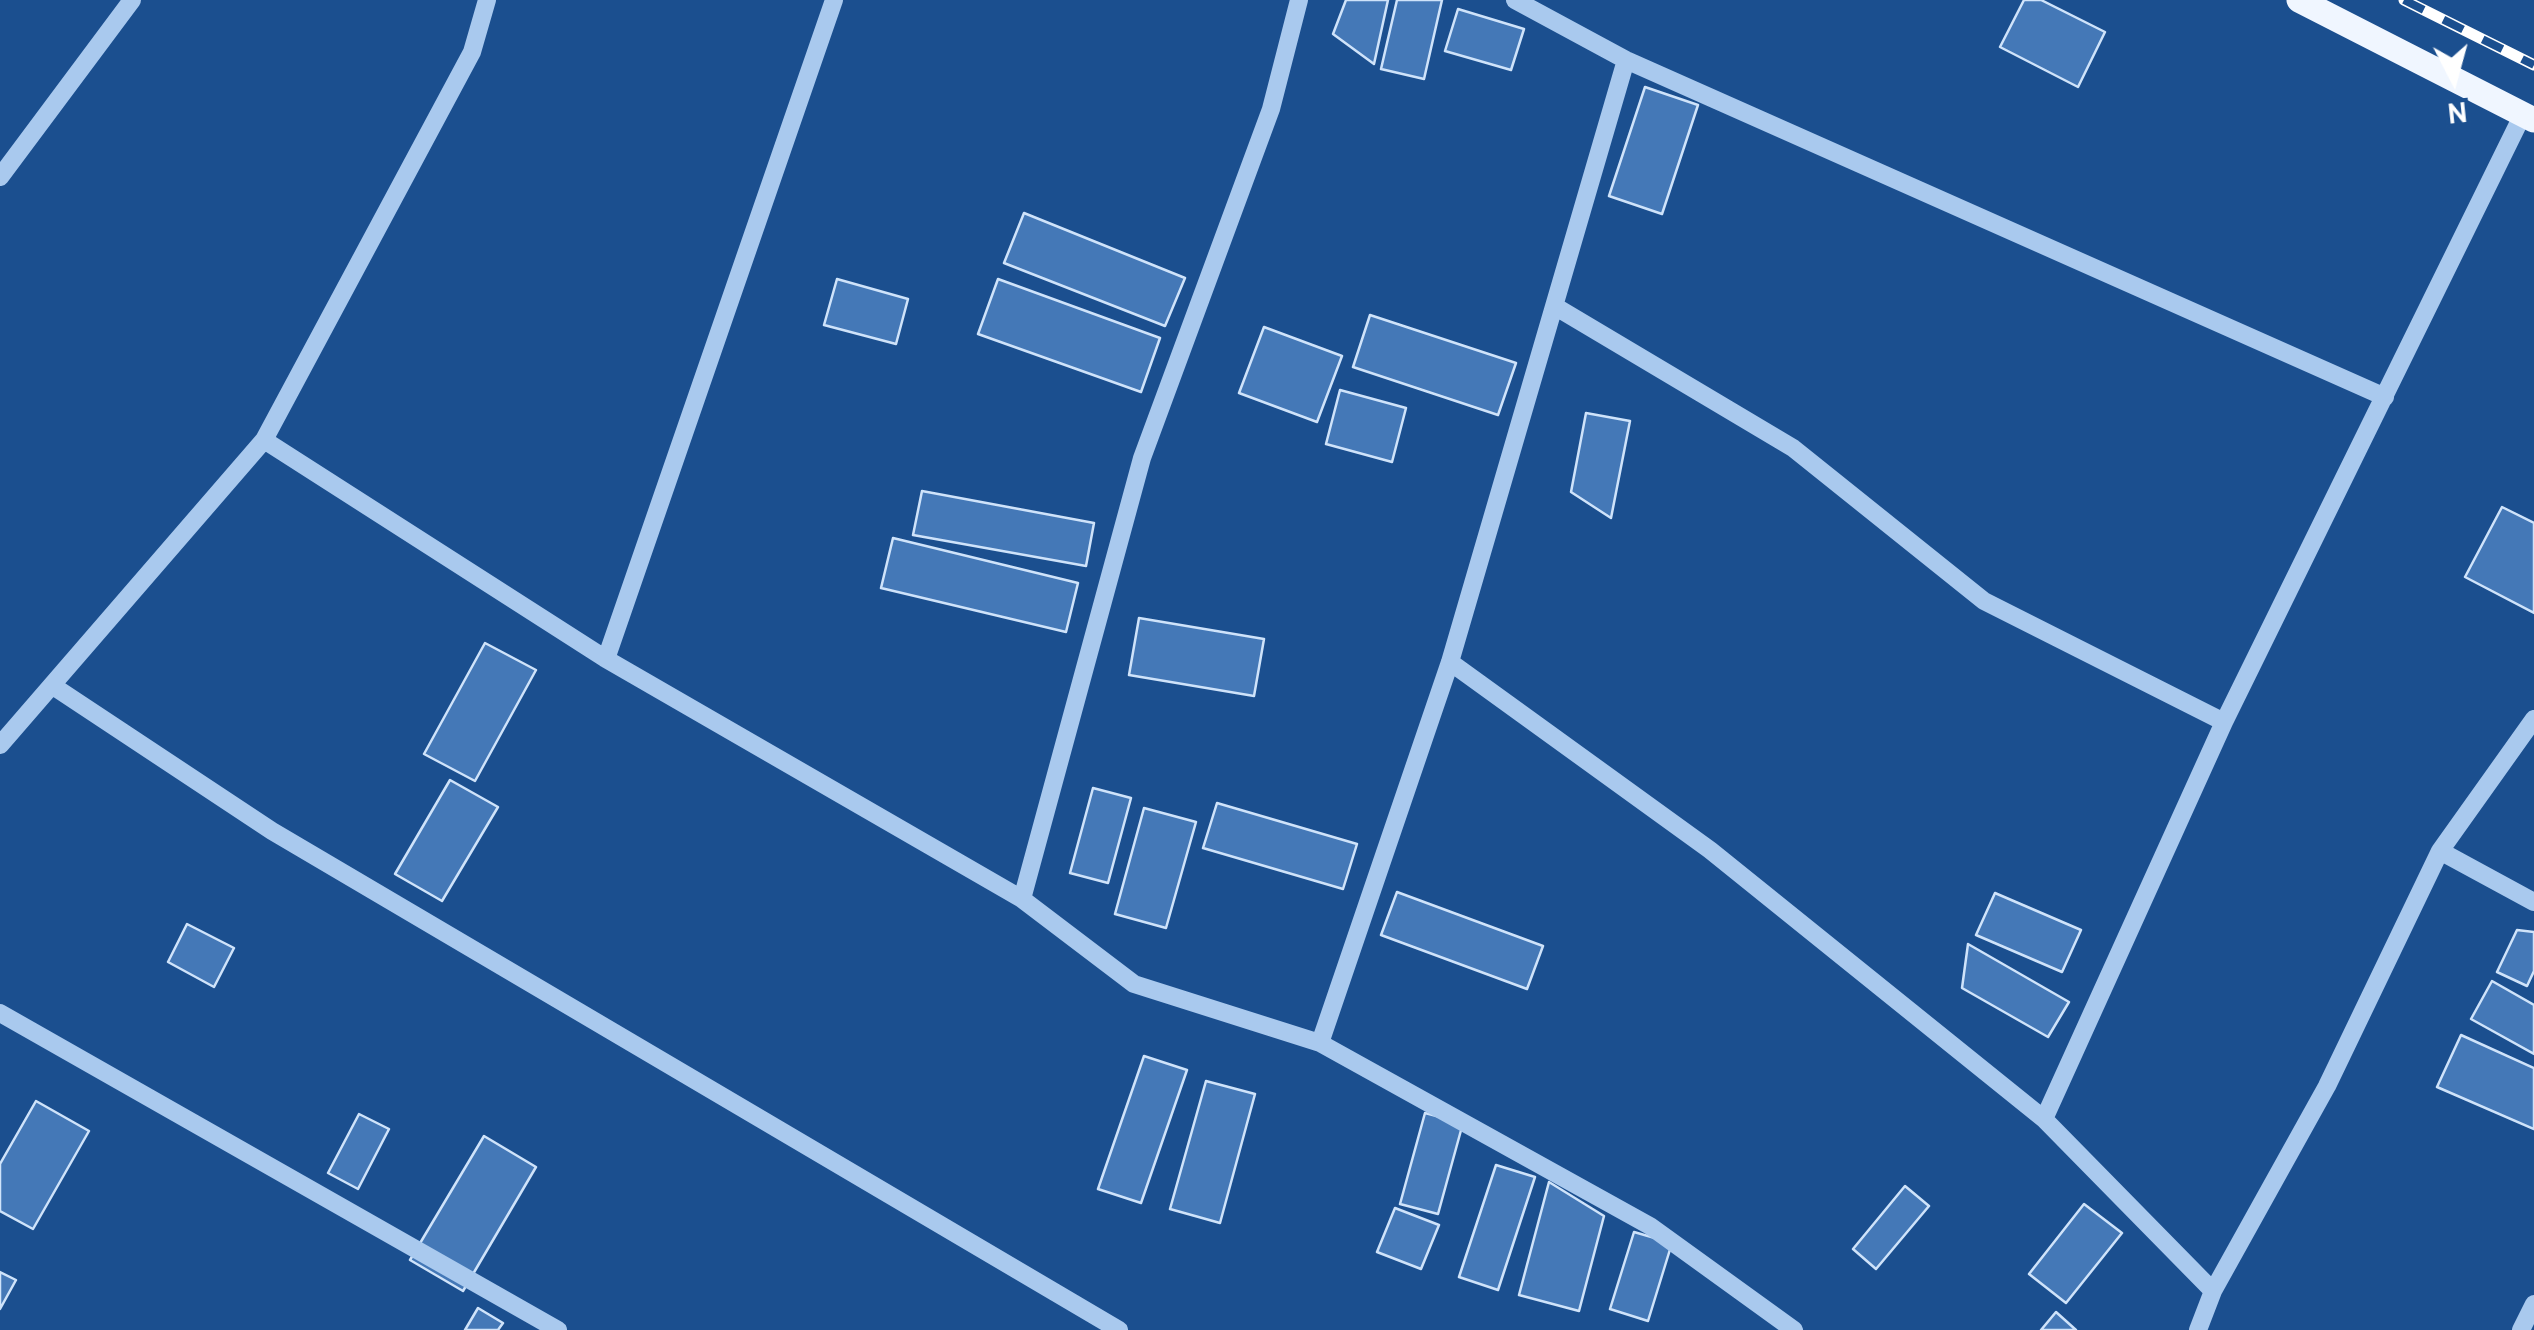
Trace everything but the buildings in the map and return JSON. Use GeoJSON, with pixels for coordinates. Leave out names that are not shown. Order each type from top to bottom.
{"type":"FeatureCollection","features":[{"type":"Feature","properties":{"kind":"main road"},"geometry":{"type":"LineString","coordinates":[[2299,0],[2529,117]]}},
{"type":"Feature","properties":{"kind":"street"},"geometry":{"type":"LineString","coordinates":[[0,177],[132,0]]}},
{"type":"Feature","properties":{"kind":"street"},"geometry":{"type":"LineString","coordinates":[[0,745],[264,440],[472,52],[487,0]]}},
{"type":"Feature","properties":{"kind":"street"},"geometry":{"type":"LineString","coordinates":[[606,659],[834,0]]}},
{"type":"Feature","properties":{"kind":"street"},"geometry":{"type":"LineString","coordinates":[[1022,899],[1142,458],[1271,109],[1299,0]]}},
{"type":"Feature","properties":{"kind":"street"},"geometry":{"type":"LineString","coordinates":[[1516,0],[1626,60],[2386,398]]}},
{"type":"Feature","properties":{"kind":"street"},"geometry":{"type":"LineString","coordinates":[[1320,1042],[1450,662],[1626,60]]}},
{"type":"Feature","properties":{"kind":"street"},"geometry":{"type":"LineString","coordinates":[[2044,1119],[2224,722],[2529,117]]}},
{"type":"Feature","properties":{"kind":"street"},"geometry":{"type":"LineString","coordinates":[[1556,307],[1794,448],[1984,601],[2224,722]]}},
{"type":"Feature","properties":{"kind":"street"},"geometry":{"type":"LineString","coordinates":[[264,440],[606,659],[1022,899],[1134,984],[1320,1042],[1650,1226],[1794,1330]]}},
{"type":"Feature","properties":{"kind":"street"},"geometry":{"type":"LineString","coordinates":[[1450,662],[1710,850],[2044,1119],[2213,1290]]}},
{"type":"Feature","properties":{"kind":"street"},"geometry":{"type":"LineString","coordinates":[[53,686],[272,832],[1119,1330]]}},
{"type":"Feature","properties":{"kind":"street"},"geometry":{"type":"LineString","coordinates":[[2198,1330],[2213,1290],[2327,1086],[2440,851],[2534,719]]}},
{"type":"Feature","properties":{"kind":"street"},"geometry":{"type":"LineString","coordinates":[[2440,851],[2534,902]]}},
{"type":"Feature","properties":{"kind":"street"},"geometry":{"type":"LineString","coordinates":[[0,1013],[558,1330]]}},
{"type":"Feature","properties":{"kind":"street"},"geometry":{"type":"LineString","coordinates":[[2521,1330],[2534,1304]]}},
{"type":"Feature","properties":{"kind":"railway"},"geometry":{"type":"LineString","coordinates":[[2404,0],[2534,65]]}}]}
